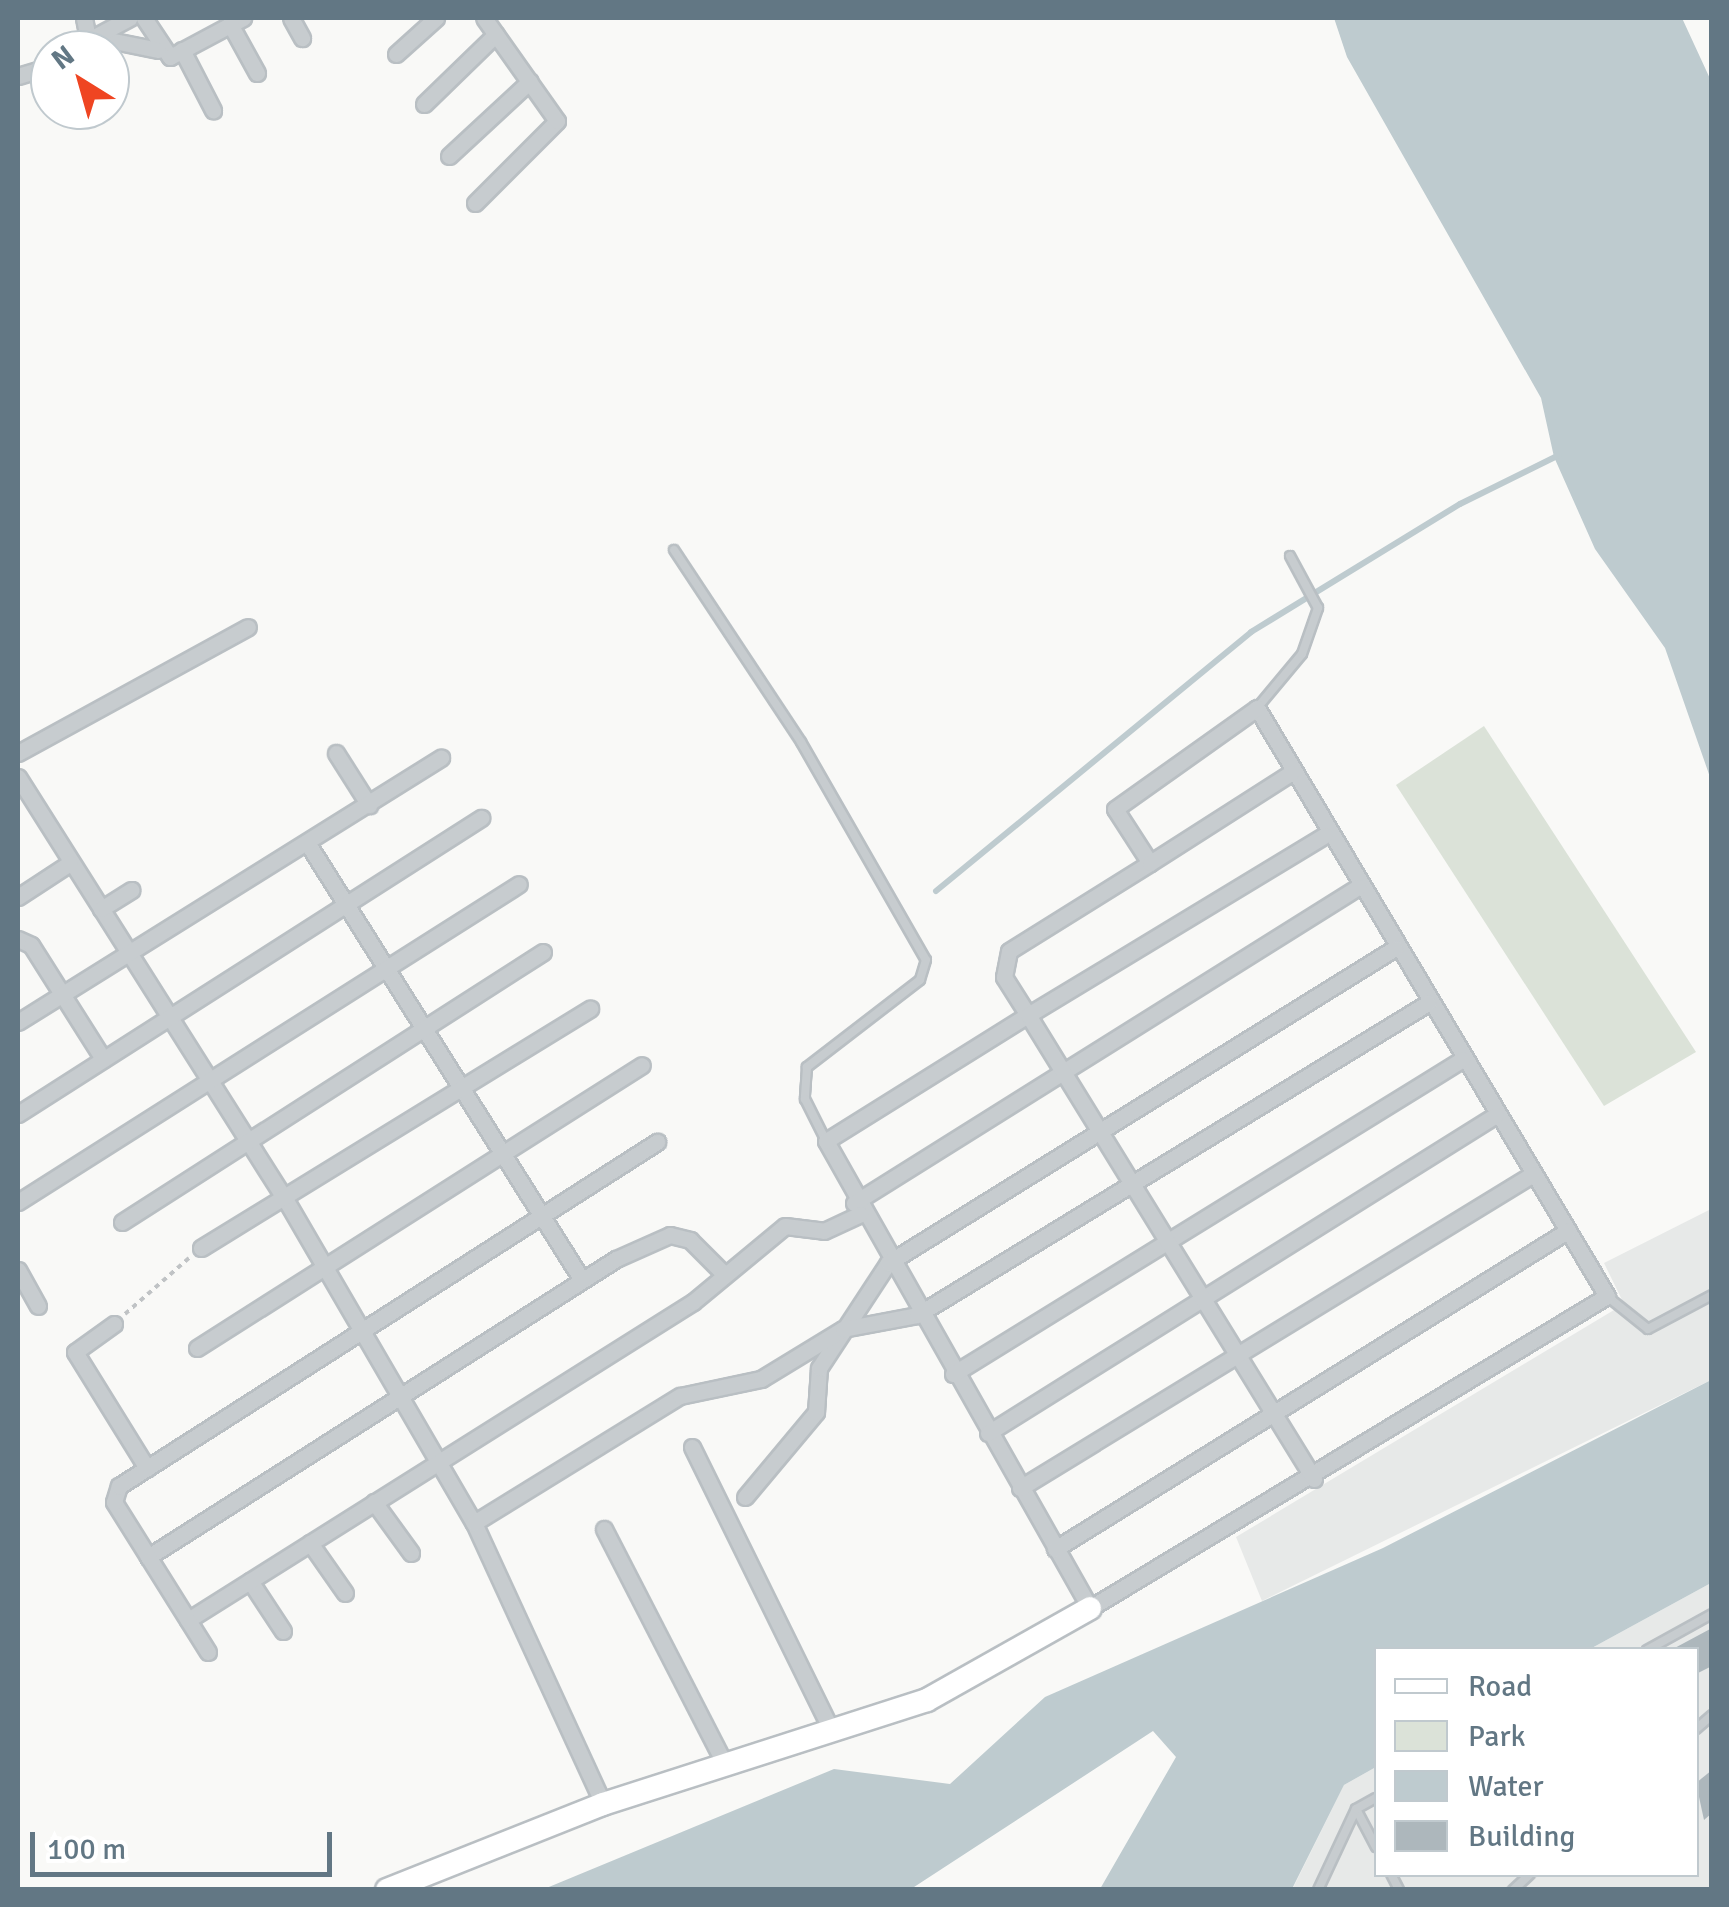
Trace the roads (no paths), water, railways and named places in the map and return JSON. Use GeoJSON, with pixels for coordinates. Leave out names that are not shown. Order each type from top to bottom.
{"type":"FeatureCollection","features":[{"type":"Feature","properties":{"kind":"street"},"geometry":{"type":"LineString","coordinates":[[144,18],[158,50]]}},
{"type":"Feature","properties":{"kind":"street"},"geometry":{"type":"LineString","coordinates":[[291,18],[302,38]]}},
{"type":"Feature","properties":{"kind":"street"},"geometry":{"type":"LineString","coordinates":[[396,54],[436,18]]}},
{"type":"Feature","properties":{"kind":"street"},"geometry":{"type":"LineString","coordinates":[[475,203],[556,128],[530,81],[484,18]]}},
{"type":"Feature","properties":{"kind":"street"},"geometry":{"type":"LineString","coordinates":[[130,47],[182,50],[236,21],[257,74]]}},
{"type":"Feature","properties":{"kind":"street"},"geometry":{"type":"LineString","coordinates":[[424,104],[496,34]]}},
{"type":"Feature","properties":{"kind":"street"},"geometry":{"type":"LineString","coordinates":[[182,50],[213,110]]}},
{"type":"Feature","properties":{"kind":"street"},"geometry":{"type":"LineString","coordinates":[[448,156],[530,81]]}},
{"type":"Feature","properties":{"kind":"street"},"geometry":{"type":"LineString","coordinates":[[18,754],[248,628]]}},
{"type":"Feature","properties":{"kind":"street"},"geometry":{"type":"LineString","coordinates":[[387,1890],[603,1804],[927,1700],[1314,1478],[1606,1296],[1325,835],[1257,708],[1115,808],[1150,863]]}},
{"type":"Feature","properties":{"kind":"street"},"geometry":{"type":"LineString","coordinates":[[336,753],[368,805]]}},
{"type":"Feature","properties":{"kind":"street"},"geometry":{"type":"LineString","coordinates":[[18,1022],[124,952],[308,844],[441,758]]}},
{"type":"Feature","properties":{"kind":"street"},"geometry":{"type":"LineString","coordinates":[[1291,773],[1009,952],[1004,977],[1314,1478]]}},
{"type":"Feature","properties":{"kind":"street"},"geometry":{"type":"LineString","coordinates":[[18,777],[165,1020],[284,1197],[474,1523],[603,1804]]}},
{"type":"Feature","properties":{"kind":"street"},"geometry":{"type":"LineString","coordinates":[[18,813],[34,804]]}},
{"type":"Feature","properties":{"kind":"street"},"geometry":{"type":"LineString","coordinates":[[18,1114],[481,818]]}},
{"type":"Feature","properties":{"kind":"street"},"geometry":{"type":"LineString","coordinates":[[1090,1608],[888,1263],[826,1141],[1325,835]]}},
{"type":"Feature","properties":{"kind":"street"},"geometry":{"type":"LineString","coordinates":[[308,844],[582,1280]]}},
{"type":"Feature","properties":{"kind":"street"},"geometry":{"type":"LineString","coordinates":[[18,897],[70,862]]}},
{"type":"Feature","properties":{"kind":"street"},"geometry":{"type":"LineString","coordinates":[[18,1202],[204,1080],[519,884]]}},
{"type":"Feature","properties":{"kind":"street"},"geometry":{"type":"LineString","coordinates":[[188,1620],[693,1302],[721,1271],[785,1226],[824,1231],[1063,1072],[1358,888]]}},
{"type":"Feature","properties":{"kind":"street"},"geometry":{"type":"LineString","coordinates":[[101,910],[132,890]]}},
{"type":"Feature","properties":{"kind":"street"},"geometry":{"type":"LineString","coordinates":[[18,939],[104,1059]]}},
{"type":"Feature","properties":{"kind":"street"},"geometry":{"type":"LineString","coordinates":[[746,1497],[816,1412],[819,1368],[888,1263],[1394,948]]}},
{"type":"Feature","properties":{"kind":"street"},"geometry":{"type":"LineString","coordinates":[[122,1222],[543,952]]}},
{"type":"Feature","properties":{"kind":"street"},"geometry":{"type":"LineString","coordinates":[[474,1523],[680,1396],[761,1379],[844,1329],[918,1315],[1428,1003]]}},
{"type":"Feature","properties":{"kind":"street"},"geometry":{"type":"LineString","coordinates":[[201,1248],[590,1009]]}},
{"type":"Feature","properties":{"kind":"street"},"geometry":{"type":"LineString","coordinates":[[953,1374],[1462,1059]]}},
{"type":"Feature","properties":{"kind":"street"},"geometry":{"type":"LineString","coordinates":[[198,1348],[642,1065]]}},
{"type":"Feature","properties":{"kind":"street"},"geometry":{"type":"LineString","coordinates":[[988,1433],[1496,1114]]}},
{"type":"Feature","properties":{"kind":"street"},"geometry":{"type":"LineString","coordinates":[[208,1652],[112,1495],[361,1328],[657,1142]]}},
{"type":"Feature","properties":{"kind":"street"},"geometry":{"type":"LineString","coordinates":[[1020,1488],[1533,1174]]}},
{"type":"Feature","properties":{"kind":"street"},"geometry":{"type":"LineString","coordinates":[[1056,1549],[1567,1232]]}},
{"type":"Feature","properties":{"kind":"street"},"geometry":{"type":"LineString","coordinates":[[148,1557],[582,1280],[670,1236],[690,1240],[721,1271]]}},
{"type":"Feature","properties":{"kind":"street"},"geometry":{"type":"LineString","coordinates":[[18,1270],[38,1306]]}},
{"type":"Feature","properties":{"kind":"street"},"geometry":{"type":"LineString","coordinates":[[114,1324],[75,1352],[147,1468]]}},
{"type":"Feature","properties":{"kind":"street"},"geometry":{"type":"LineString","coordinates":[[692,1447],[831,1730]]}},
{"type":"Feature","properties":{"kind":"street"},"geometry":{"type":"LineString","coordinates":[[374,1502],[411,1553]]}},
{"type":"Feature","properties":{"kind":"street"},"geometry":{"type":"LineString","coordinates":[[604,1529],[724,1764]]}},
{"type":"Feature","properties":{"kind":"street"},"geometry":{"type":"LineString","coordinates":[[310,1542],[345,1593]]}},
{"type":"Feature","properties":{"kind":"street"},"geometry":{"type":"LineString","coordinates":[[250,1581],[283,1630]]}},
{"type":"Feature","properties":{"kind":"lane"},"geometry":{"type":"LineString","coordinates":[[674,550],[801,742],[926,960],[920,980],[807,1067],[805,1099],[826,1141]]}},
{"type":"Feature","properties":{"kind":"lane"},"geometry":{"type":"LineString","coordinates":[[1257,708],[1302,654],[1318,608],[1290,556]]}},
{"type":"Feature","properties":{"kind":"lane"},"geometry":{"type":"LineString","coordinates":[[1606,1296],[1648,1329],[1712,1295]]}},
{"type":"Feature","properties":{"kind":"lane"},"geometry":{"type":"LineString","coordinates":[[1652,1647],[1712,1614]]}},
{"type":"Feature","properties":{"kind":"lane"},"geometry":{"type":"LineString","coordinates":[[1318,1890],[1356,1809],[1374,1799]]}},
{"type":"Feature","properties":{"kind":"lane"},"geometry":{"type":"LineString","coordinates":[[1356,1809],[1374,1844]]}},
{"type":"Feature","properties":{"kind":"water"},"geometry":{"type":"Polygon","coordinates":[[[1334,18],[1682,18],[1712,83],[1711,780],[1665,648],[1595,549],[1554,457],[1541,398],[1347,57],[1334,18]]]}},
{"type":"Feature","properties":{"kind":"water"},"geometry":{"type":"Polygon","coordinates":[[[1711,1380],[1711,1583],[1594,1647],[1374,1647],[1374,1768],[1344,1785],[1292,1889],[1100,1889],[1176,1757],[1153,1731],[911,1889],[544,1889],[834,1769],[950,1784],[1045,1697],[1383,1548],[1711,1380]]]}},
{"type":"Feature","properties":{"kind":"waterway"},"geometry":{"type":"LineString","coordinates":[[936,891],[1251,632],[1460,504],[1559,455]]}}]}
